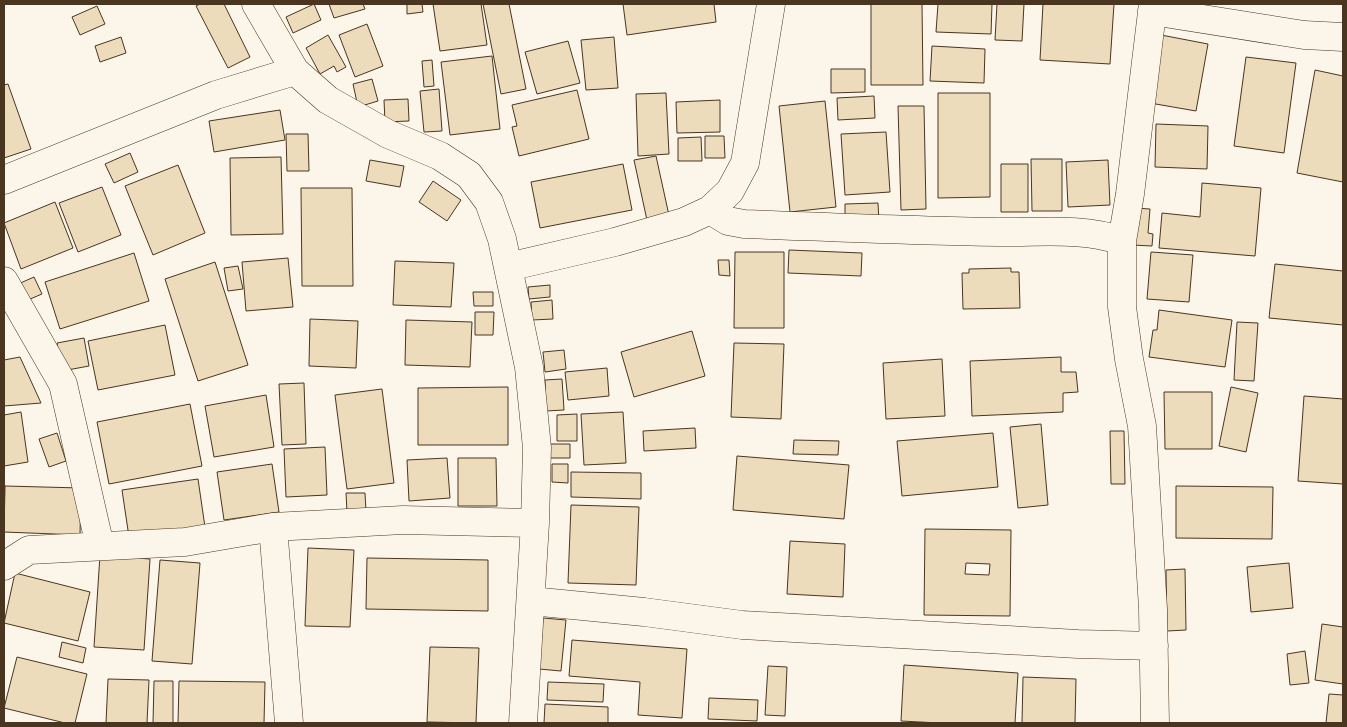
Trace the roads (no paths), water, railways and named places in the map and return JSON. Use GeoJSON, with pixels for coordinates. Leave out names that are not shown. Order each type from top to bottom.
{"type":"FeatureCollection","features":[{"type":"Feature","properties":{"kind":"street"},"geometry":{"type":"LineString","coordinates":[[256,4],[295,71],[328,100],[388,134],[440,156],[469,175],[489,202],[502,240],[529,367],[537,448],[535,523],[523,723]]}},
{"type":"Feature","properties":{"kind":"street"},"geometry":{"type":"LineString","coordinates":[[508,268],[616,242],[684,222],[710,210],[730,190],[745,163],[771,4]]}},
{"type":"Feature","properties":{"kind":"street"},"geometry":{"type":"LineString","coordinates":[[1155,723],[1153,599],[1142,426],[1129,359],[1122,307],[1122,241],[1130,194],[1152,7],[1304,35],[1343,37]]}},
{"type":"Feature","properties":{"kind":"street"},"geometry":{"type":"LineString","coordinates":[[4,180],[216,96],[295,71]]}},
{"type":"Feature","properties":{"kind":"street"},"geometry":{"type":"LineString","coordinates":[[710,210],[728,221],[744,224],[997,232],[1077,232],[1103,235],[1122,241]]}},
{"type":"Feature","properties":{"kind":"street"},"geometry":{"type":"LineString","coordinates":[[4,281],[64,384],[100,546]]}},
{"type":"Feature","properties":{"kind":"street"},"geometry":{"type":"LineString","coordinates":[[4,566],[29,550],[185,542],[273,527],[403,520],[535,523]]}},
{"type":"Feature","properties":{"kind":"street"},"geometry":{"type":"LineString","coordinates":[[273,527],[289,723]]}},
{"type":"Feature","properties":{"kind":"street"},"geometry":{"type":"LineString","coordinates":[[531,601],[644,612],[742,625],[1078,644],[1154,646]]}}]}
